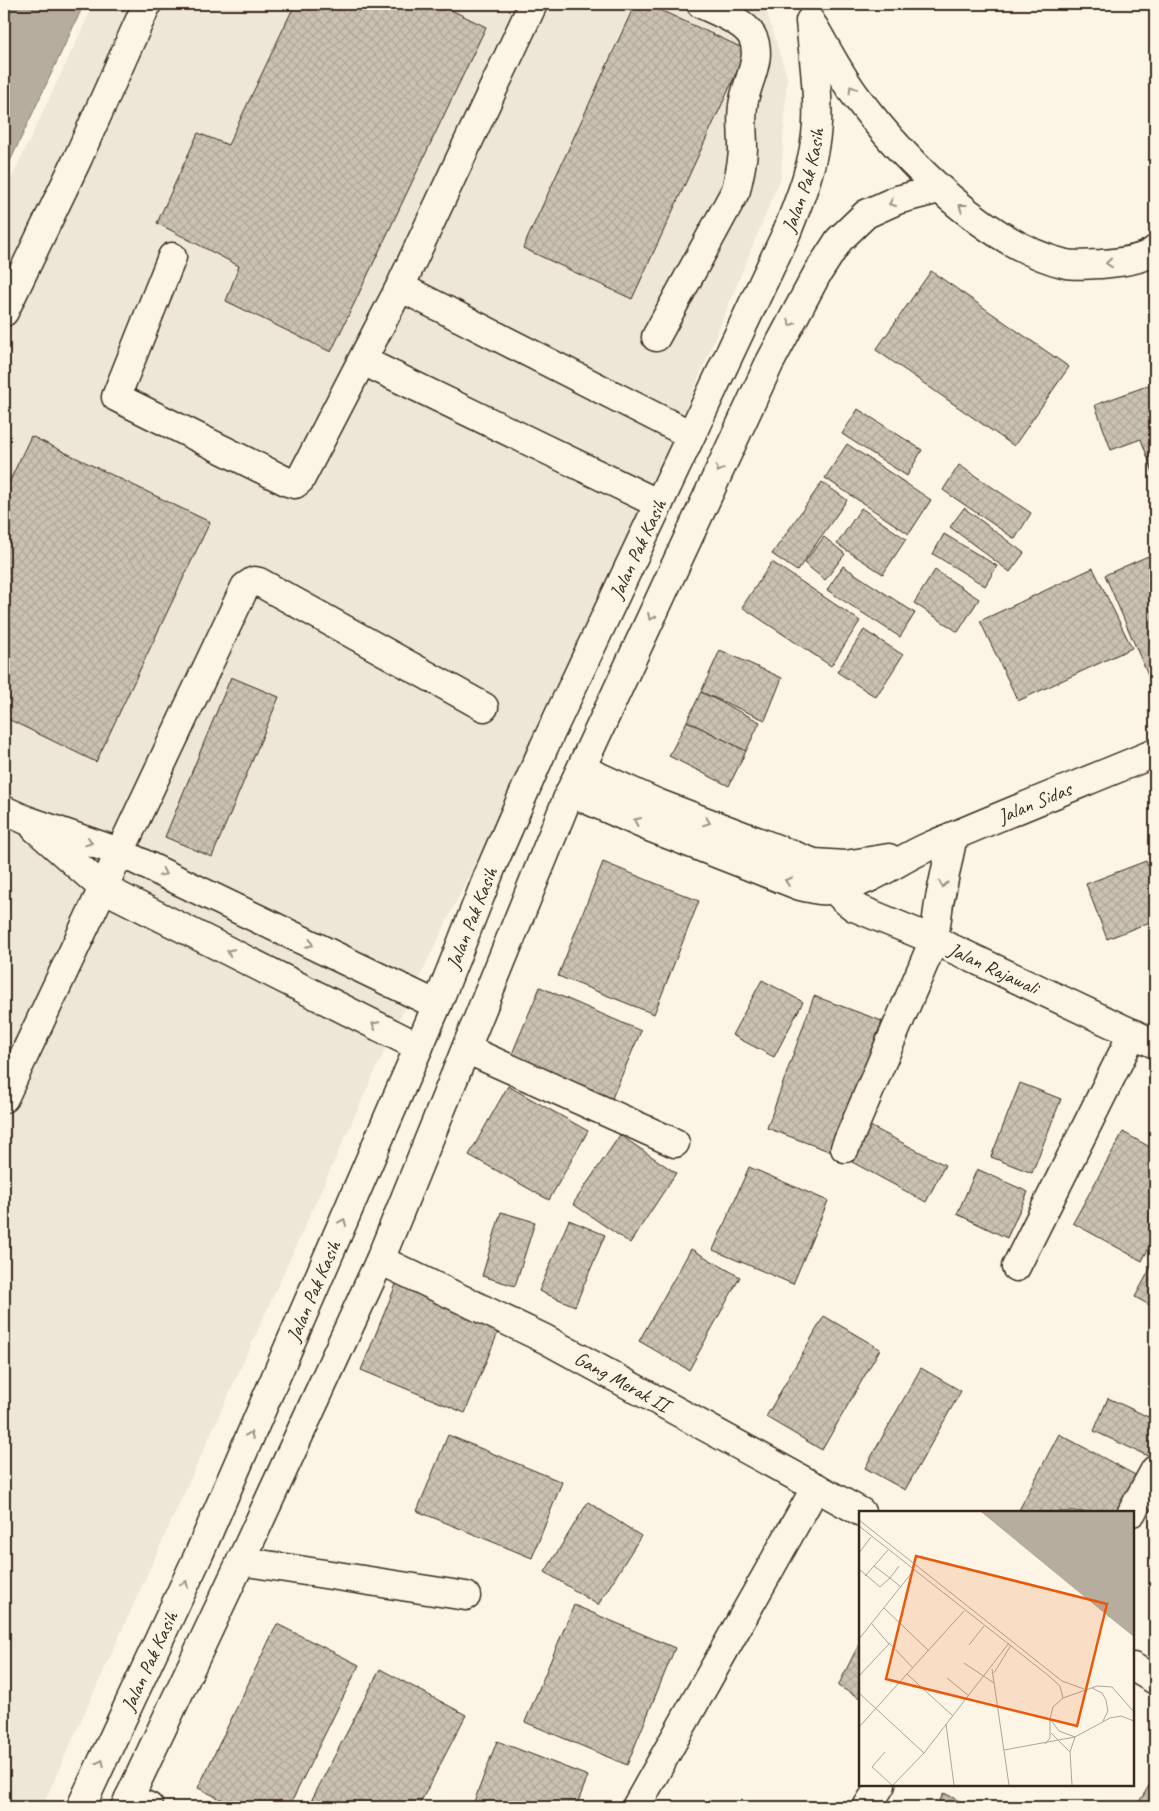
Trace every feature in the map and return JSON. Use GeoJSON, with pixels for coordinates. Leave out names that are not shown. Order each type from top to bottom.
{"type":"FeatureCollection","features":[{"type":"Feature","properties":{"kind":"main road"},"geometry":{"type":"LineString","coordinates":[[4,312],[77,160],[147,4]]}},
{"type":"Feature","properties":{"kind":"main road"},"geometry":{"type":"LineString","coordinates":[[172,257],[116,397],[295,484],[300,480],[400,287],[533,4]]}},
{"type":"Feature","properties":{"kind":"main road"},"geometry":{"type":"LineString","coordinates":[[656,337],[736,190],[741,168],[743,148],[742,107],[756,50],[752,37],[744,27],[701,4]]}},
{"type":"Feature","properties":{"kind":"main road"},"geometry":{"type":"LineString","coordinates":[[806,12],[857,97],[892,141],[939,189],[996,232],[1037,255],[1068,264],[1113,263],[1154,253]]}},
{"type":"Feature","properties":{"kind":"main road","name":"Jalan Pak Kasih"},"geometry":{"type":"LineString","coordinates":[[81,1807],[199,1554],[437,1005],[492,866],[544,747],[786,234],[812,159],[817,124],[816,80],[806,12]]}},
{"type":"Feature","properties":{"kind":"main road","name":"Jalan Pak Kasih"},"geometry":{"type":"LineString","coordinates":[[135,1804],[242,1561],[380,1260],[576,781],[769,364],[817,274],[839,240],[866,214],[897,200],[939,189]]}},
{"type":"Feature","properties":{"kind":"main road"},"geometry":{"type":"LineString","coordinates":[[400,287],[690,435]]}},
{"type":"Feature","properties":{"kind":"main road"},"geometry":{"type":"LineString","coordinates":[[363,361],[659,504]]}},
{"type":"Feature","properties":{"kind":"main road"},"geometry":{"type":"LineString","coordinates":[[4,1098],[248,583],[259,582],[484,707]]}},
{"type":"Feature","properties":{"kind":"main road","name":"Jalan Sidas"},"geometry":{"type":"LineString","coordinates":[[832,878],[863,863],[915,852],[1155,753]]}},
{"type":"Feature","properties":{"kind":"main road","name":"Jalan Rajawali"},"geometry":{"type":"LineString","coordinates":[[576,781],[657,802],[797,858],[832,878],[843,900],[854,907],[934,940],[1144,1038]]}},
{"type":"Feature","properties":{"kind":"main road"},"geometry":{"type":"LineString","coordinates":[[15,815],[120,852],[437,1005]]}},
{"type":"Feature","properties":{"kind":"main road"},"geometry":{"type":"LineString","coordinates":[[15,815],[102,888],[419,1047]]}},
{"type":"Feature","properties":{"kind":"main road"},"geometry":{"type":"LineString","coordinates":[[845,1148],[934,940],[939,903],[953,836]]}},
{"type":"Feature","properties":{"kind":"main road"},"geometry":{"type":"LineString","coordinates":[[1016,1267],[1114,1072],[1144,1038]]}},
{"type":"Feature","properties":{"kind":"main road"},"geometry":{"type":"LineString","coordinates":[[466,1049],[675,1143]]}},
{"type":"Feature","properties":{"kind":"main road","name":"Gang Merak II"},"geometry":{"type":"LineString","coordinates":[[380,1260],[545,1339],[859,1511]]}},
{"type":"Feature","properties":{"kind":"main road"},"geometry":{"type":"LineString","coordinates":[[1133,1511],[1155,1470]]}},
{"type":"Feature","properties":{"kind":"main road"},"geometry":{"type":"LineString","coordinates":[[636,1807],[816,1487]]}},
{"type":"Feature","properties":{"kind":"main road"},"geometry":{"type":"LineString","coordinates":[[242,1561],[466,1596]]}},
{"type":"Feature","properties":{"kind":"main road"},"geometry":{"type":"LineString","coordinates":[[1134,1668],[1155,1680]]}},
{"type":"Feature","properties":{"kind":"main road"},"geometry":{"type":"LineString","coordinates":[[867,1807],[880,1786]]}},
{"type":"Feature","properties":{"kind":"shaded area"},"geometry":{"type":"Polygon","coordinates":[[[4,4],[84,4],[4,174],[4,4]]]}},
{"type":"Feature","properties":{"kind":"shaded area"},"geometry":{"type":"Polygon","coordinates":[[[94,4],[764,4],[787,77],[781,177],[633,538],[390,1038],[42,1807],[4,1807],[4,194],[94,4]]]}},
{"type":"Feature","properties":{"kind":"building"},"geometry":{"type":"Polygon","coordinates":[[[295,4],[439,4],[486,27],[331,352],[226,301],[239,266],[157,223],[198,133],[228,145],[295,4]]]}},
{"type":"Feature","properties":{"kind":"building"},"geometry":{"type":"Polygon","coordinates":[[[635,4],[647,4],[747,50],[632,299],[523,248],[635,4]]]}},
{"type":"Feature","properties":{"kind":"building"},"geometry":{"type":"Polygon","coordinates":[[[931,271],[1069,367],[1014,446],[876,350],[931,271]]]}},
{"type":"Feature","properties":{"kind":"building"},"geometry":{"type":"Polygon","coordinates":[[[1155,383],[1154,475],[1141,439],[1111,450],[1095,405],[1155,383]]]}},
{"type":"Feature","properties":{"kind":"building"},"geometry":{"type":"Polygon","coordinates":[[[858,409],[922,450],[907,476],[842,434],[858,409]]]}},
{"type":"Feature","properties":{"kind":"building"},"geometry":{"type":"Polygon","coordinates":[[[31,436],[210,522],[96,762],[4,717],[4,493],[31,436]]]}},
{"type":"Feature","properties":{"kind":"building"},"geometry":{"type":"Polygon","coordinates":[[[847,444],[931,500],[909,534],[825,478],[847,444]]]}},
{"type":"Feature","properties":{"kind":"building"},"geometry":{"type":"Polygon","coordinates":[[[959,465],[1031,513],[1015,539],[943,490],[959,465]]]}},
{"type":"Feature","properties":{"kind":"building"},"geometry":{"type":"Polygon","coordinates":[[[822,482],[847,500],[797,571],[772,554],[822,482]]]}},
{"type":"Feature","properties":{"kind":"building"},"geometry":{"type":"Polygon","coordinates":[[[861,508],[906,539],[883,574],[837,544],[861,508]]]}},
{"type":"Feature","properties":{"kind":"building"},"geometry":{"type":"Polygon","coordinates":[[[964,508],[1024,553],[1010,572],[950,527],[964,508]]]}},
{"type":"Feature","properties":{"kind":"building"},"geometry":{"type":"Polygon","coordinates":[[[944,534],[997,566],[985,586],[933,554],[944,534]]]}},
{"type":"Feature","properties":{"kind":"building"},"geometry":{"type":"Polygon","coordinates":[[[824,537],[845,554],[825,580],[804,563],[824,537]]]}},
{"type":"Feature","properties":{"kind":"building"},"geometry":{"type":"Polygon","coordinates":[[[1155,553],[1155,678],[1150,680],[1105,575],[1155,553]]]}},
{"type":"Feature","properties":{"kind":"building"},"geometry":{"type":"Polygon","coordinates":[[[772,562],[860,621],[831,666],[742,607],[772,562]]]}},
{"type":"Feature","properties":{"kind":"building"},"geometry":{"type":"Polygon","coordinates":[[[843,566],[915,613],[900,637],[827,590],[843,566]]]}},
{"type":"Feature","properties":{"kind":"building"},"geometry":{"type":"Polygon","coordinates":[[[1093,568],[1132,648],[1018,701],[980,621],[1093,568]]]}},
{"type":"Feature","properties":{"kind":"building"},"geometry":{"type":"Polygon","coordinates":[[[935,570],[979,599],[958,632],[914,603],[935,570]]]}},
{"type":"Feature","properties":{"kind":"building"},"geometry":{"type":"Polygon","coordinates":[[[864,630],[903,655],[876,697],[837,672],[864,630]]]}},
{"type":"Feature","properties":{"kind":"building"},"geometry":{"type":"Polygon","coordinates":[[[720,650],[782,678],[765,720],[701,692],[720,650]]]}},
{"type":"Feature","properties":{"kind":"building"},"geometry":{"type":"Polygon","coordinates":[[[231,677],[279,697],[212,857],[165,837],[231,677]]]}},
{"type":"Feature","properties":{"kind":"building"},"geometry":{"type":"Polygon","coordinates":[[[701,692],[760,722],[746,751],[687,721],[701,692]]]}},
{"type":"Feature","properties":{"kind":"building"},"geometry":{"type":"Polygon","coordinates":[[[687,721],[746,751],[729,786],[669,756],[687,721]]]}},
{"type":"Feature","properties":{"kind":"building"},"geometry":{"type":"Polygon","coordinates":[[[1146,861],[1148,866],[1155,863],[1155,920],[1107,939],[1086,884],[1146,861]]]}},
{"type":"Feature","properties":{"kind":"building"},"geometry":{"type":"Polygon","coordinates":[[[603,862],[699,901],[654,1014],[558,976],[603,862]]]}},
{"type":"Feature","properties":{"kind":"building"},"geometry":{"type":"Polygon","coordinates":[[[762,980],[803,1002],[774,1057],[732,1035],[762,980]]]}},
{"type":"Feature","properties":{"kind":"building"},"geometry":{"type":"Polygon","coordinates":[[[540,987],[641,1031],[609,1105],[509,1061],[540,987]]]}},
{"type":"Feature","properties":{"kind":"building"},"geometry":{"type":"Polygon","coordinates":[[[814,996],[882,1021],[834,1153],[767,1128],[814,996]]]}},
{"type":"Feature","properties":{"kind":"building"},"geometry":{"type":"Polygon","coordinates":[[[1020,1083],[1061,1099],[1032,1173],[991,1157],[1020,1083]]]}},
{"type":"Feature","properties":{"kind":"building"},"geometry":{"type":"Polygon","coordinates":[[[508,1086],[588,1131],[549,1200],[469,1155],[508,1086]]]}},
{"type":"Feature","properties":{"kind":"building"},"geometry":{"type":"Polygon","coordinates":[[[870,1126],[945,1165],[926,1202],[852,1162],[870,1126]]]}},
{"type":"Feature","properties":{"kind":"building"},"geometry":{"type":"Polygon","coordinates":[[[1123,1132],[1155,1150],[1155,1236],[1142,1261],[1073,1223],[1123,1132]]]}},
{"type":"Feature","properties":{"kind":"building"},"geometry":{"type":"Polygon","coordinates":[[[620,1135],[676,1173],[630,1243],[573,1204],[620,1135]]]}},
{"type":"Feature","properties":{"kind":"building"},"geometry":{"type":"Polygon","coordinates":[[[749,1167],[828,1201],[793,1284],[713,1250],[749,1167]]]}},
{"type":"Feature","properties":{"kind":"building"},"geometry":{"type":"Polygon","coordinates":[[[977,1169],[1028,1192],[1007,1238],[957,1214],[977,1169]]]}},
{"type":"Feature","properties":{"kind":"building"},"geometry":{"type":"Polygon","coordinates":[[[501,1212],[535,1222],[515,1286],[482,1276],[501,1212]]]}},
{"type":"Feature","properties":{"kind":"building"},"geometry":{"type":"Polygon","coordinates":[[[569,1220],[605,1235],[575,1306],[539,1291],[569,1220]]]}},
{"type":"Feature","properties":{"kind":"building"},"geometry":{"type":"Polygon","coordinates":[[[691,1249],[740,1277],[689,1370],[639,1341],[691,1249]]]}},
{"type":"Feature","properties":{"kind":"building"},"geometry":{"type":"Polygon","coordinates":[[[1155,1260],[1155,1308],[1135,1297],[1155,1260]]]}},
{"type":"Feature","properties":{"kind":"building"},"geometry":{"type":"Polygon","coordinates":[[[397,1282],[501,1325],[465,1413],[361,1370],[397,1282]]]}},
{"type":"Feature","properties":{"kind":"building"},"geometry":{"type":"Polygon","coordinates":[[[824,1316],[880,1349],[822,1450],[766,1417],[824,1316]]]}},
{"type":"Feature","properties":{"kind":"building"},"geometry":{"type":"Polygon","coordinates":[[[921,1368],[961,1391],[905,1490],[865,1468],[921,1368]]]}},
{"type":"Feature","properties":{"kind":"building"},"geometry":{"type":"Polygon","coordinates":[[[1108,1398],[1155,1420],[1155,1446],[1150,1457],[1094,1431],[1108,1398]]]}},
{"type":"Feature","properties":{"kind":"building"},"geometry":{"type":"Polygon","coordinates":[[[1059,1434],[1139,1477],[1121,1511],[1019,1511],[1059,1434]]]}},
{"type":"Feature","properties":{"kind":"building"},"geometry":{"type":"Polygon","coordinates":[[[448,1435],[562,1482],[532,1558],[417,1511],[448,1435]]]}},
{"type":"Feature","properties":{"kind":"building"},"geometry":{"type":"Polygon","coordinates":[[[588,1502],[641,1536],[598,1605],[545,1572],[588,1502]]]}},
{"type":"Feature","properties":{"kind":"building"},"geometry":{"type":"Polygon","coordinates":[[[574,1605],[675,1648],[627,1765],[525,1722],[574,1605]]]}},
{"type":"Feature","properties":{"kind":"building"},"geometry":{"type":"Polygon","coordinates":[[[277,1624],[359,1665],[289,1807],[237,1807],[198,1788],[277,1624]]]}},
{"type":"Feature","properties":{"kind":"building"},"geometry":{"type":"Polygon","coordinates":[[[859,1644],[859,1697],[838,1686],[859,1644]]]}},
{"type":"Feature","properties":{"kind":"building"},"geometry":{"type":"Polygon","coordinates":[[[380,1669],[466,1715],[418,1807],[308,1807],[380,1669]]]}},
{"type":"Feature","properties":{"kind":"building"},"geometry":{"type":"Polygon","coordinates":[[[497,1741],[588,1776],[576,1807],[472,1807],[497,1741]]]}},
{"type":"Feature","properties":{"kind":"building"},"geometry":{"type":"Polygon","coordinates":[[[1155,1776],[1155,1807],[1136,1807],[1155,1776]]]}},
{"type":"Feature","properties":{"kind":"building"},"geometry":{"type":"Polygon","coordinates":[[[944,1793],[971,1807],[936,1807],[944,1793]]]}}]}
